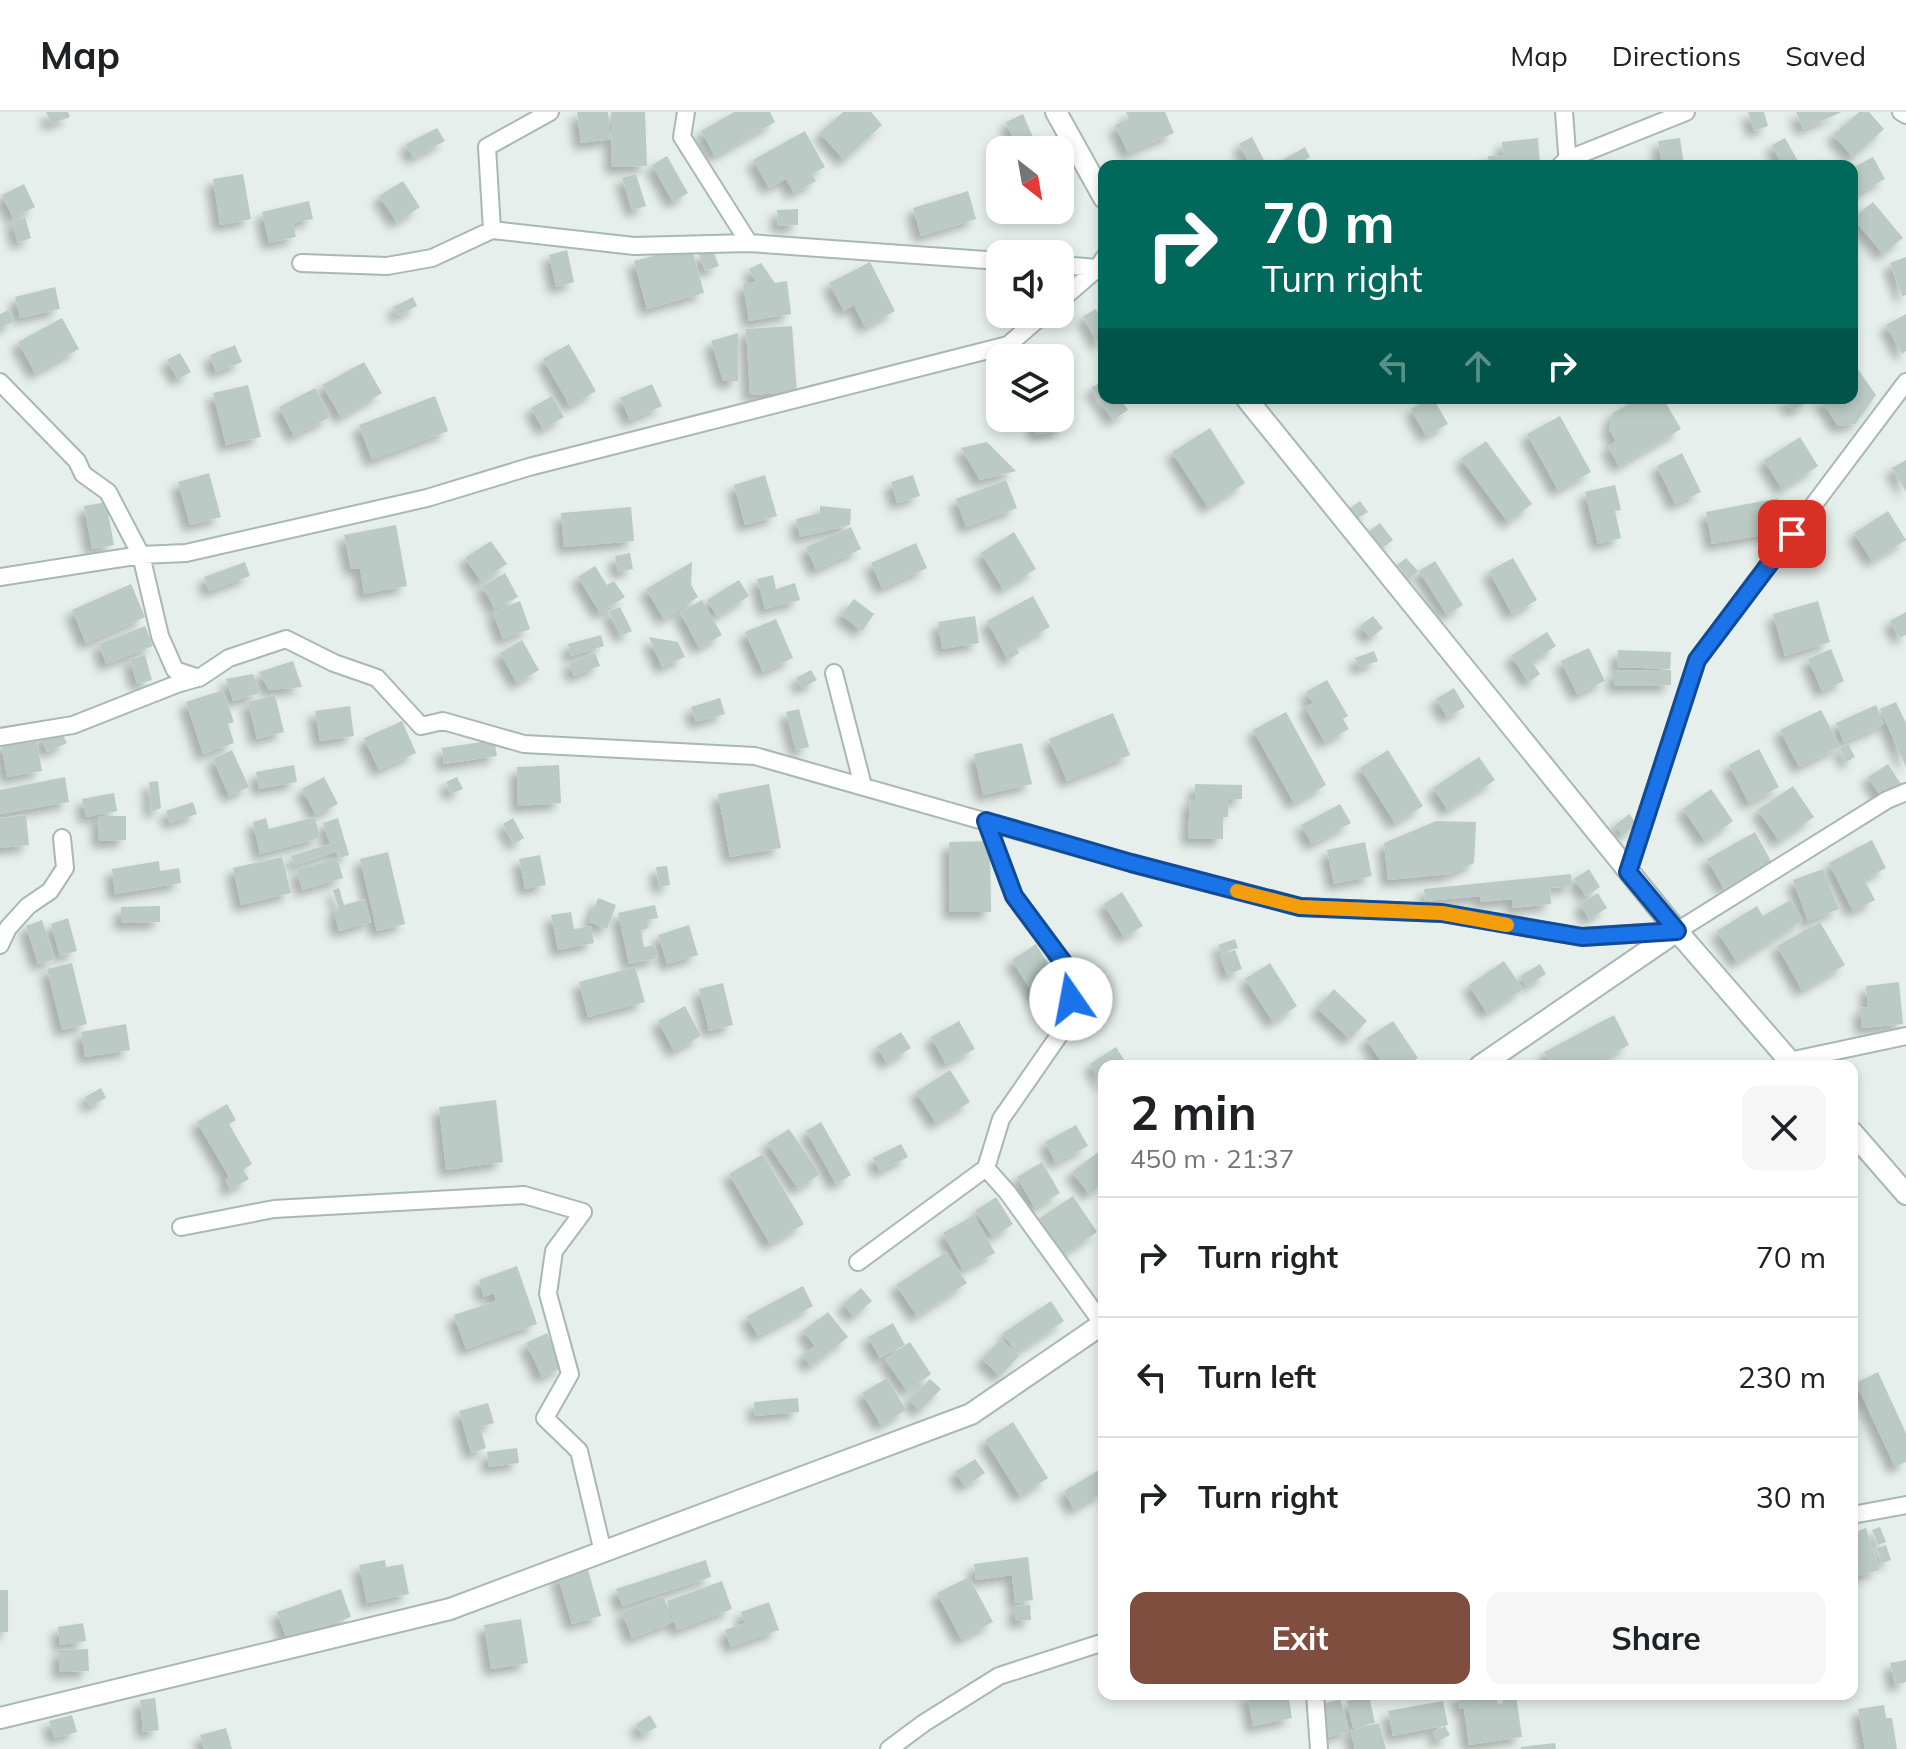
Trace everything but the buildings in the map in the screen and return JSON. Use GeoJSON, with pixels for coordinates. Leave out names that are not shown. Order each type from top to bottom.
{"type":"FeatureCollection","features":[{"type":"Feature","properties":{"kind":"street"},"geometry":{"type":"LineString","coordinates":[[492,230],[487,147],[550,112]]}},
{"type":"Feature","properties":{"kind":"street"},"geometry":{"type":"LineString","coordinates":[[686,112],[682,137],[749,243]]}},
{"type":"Feature","properties":{"kind":"street"},"geometry":{"type":"LineString","coordinates":[[1056,112],[1098,187]]}},
{"type":"Feature","properties":{"kind":"street"},"geometry":{"type":"LineString","coordinates":[[1564,112],[1565,160]]}},
{"type":"Feature","properties":{"kind":"street"},"geometry":{"type":"LineString","coordinates":[[1574,160],[1686,112]]}},
{"type":"Feature","properties":{"kind":"street"},"geometry":{"type":"LineString","coordinates":[[301,263],[387,266],[432,258],[492,230],[634,246],[749,243],[986,260]]}},
{"type":"Feature","properties":{"kind":"street"},"geometry":{"type":"LineString","coordinates":[[1074,264],[1098,263]]}},
{"type":"Feature","properties":{"kind":"street"},"geometry":{"type":"LineString","coordinates":[[1074,288],[1098,266]]}},
{"type":"Feature","properties":{"kind":"street"},"geometry":{"type":"LineString","coordinates":[[0,577],[141,555],[186,553],[427,498],[529,467],[1008,345],[1028,328]]}},
{"type":"Feature","properties":{"kind":"street"},"geometry":{"type":"LineString","coordinates":[[0,382],[77,461],[83,474],[108,492],[141,555],[160,636],[175,670],[199,678]]}},
{"type":"Feature","properties":{"kind":"street"},"geometry":{"type":"LineString","coordinates":[[1628,872],[1697,660],[1906,382]]}},
{"type":"Feature","properties":{"kind":"street"},"geometry":{"type":"LineString","coordinates":[[1251,404],[1628,872],[1788,1060]]}},
{"type":"Feature","properties":{"kind":"street"},"geometry":{"type":"LineString","coordinates":[[0,737],[73,725],[199,678],[229,658],[286,639],[334,663],[377,678],[421,726],[443,721],[524,744],[755,756],[1131,863],[1300,907],[1442,913],[1582,937],[1677,931]]}},
{"type":"Feature","properties":{"kind":"street"},"geometry":{"type":"LineString","coordinates":[[834,673],[863,786]]}},
{"type":"Feature","properties":{"kind":"street"},"geometry":{"type":"LineString","coordinates":[[1489,1060],[1677,931],[1874,808],[1906,792]]}},
{"type":"Feature","properties":{"kind":"street"},"geometry":{"type":"LineString","coordinates":[[858,1262],[986,1168],[1001,1119],[1069,1021],[1074,977],[1014,896],[986,821]]}},
{"type":"Feature","properties":{"kind":"street"},"geometry":{"type":"LineString","coordinates":[[0,945],[8,928],[28,906],[50,891],[65,868],[62,838]]}},
{"type":"Feature","properties":{"kind":"street"},"geometry":{"type":"LineString","coordinates":[[1807,1060],[1906,1036]]}},
{"type":"Feature","properties":{"kind":"street"},"geometry":{"type":"LineString","coordinates":[[1858,1139],[1906,1194]]}},
{"type":"Feature","properties":{"kind":"street"},"geometry":{"type":"LineString","coordinates":[[986,1168],[1008,1193],[1098,1317]]}},
{"type":"Feature","properties":{"kind":"street"},"geometry":{"type":"LineString","coordinates":[[181,1227],[274,1209],[524,1195],[583,1212],[554,1251],[548,1294],[570,1374],[545,1418],[579,1451],[603,1552]]}},
{"type":"Feature","properties":{"kind":"street"},"geometry":{"type":"LineString","coordinates":[[0,1718],[450,1609],[971,1414],[1098,1327]]}},
{"type":"Feature","properties":{"kind":"street"},"geometry":{"type":"LineString","coordinates":[[1858,1514],[1906,1505]]}},
{"type":"Feature","properties":{"kind":"street"},"geometry":{"type":"LineString","coordinates":[[889,1749],[999,1676],[1098,1644]]}},
{"type":"Feature","properties":{"kind":"street"},"geometry":{"type":"LineString","coordinates":[[1315,1700],[1319,1749]]}},
{"type":"Feature","properties":{"kind":"slow traffic"},"geometry":{"type":"LineString","coordinates":[[1237,891],[1300,907],[1442,913],[1507,925]]}},
{"type":"Feature","properties":{"kind":"route"},"geometry":{"type":"LineString","coordinates":[[1071,999],[1074,977],[1014,896],[986,821],[1300,907],[1442,913],[1582,937],[1677,931],[1628,872],[1697,660],[1792,534]]}}]}
